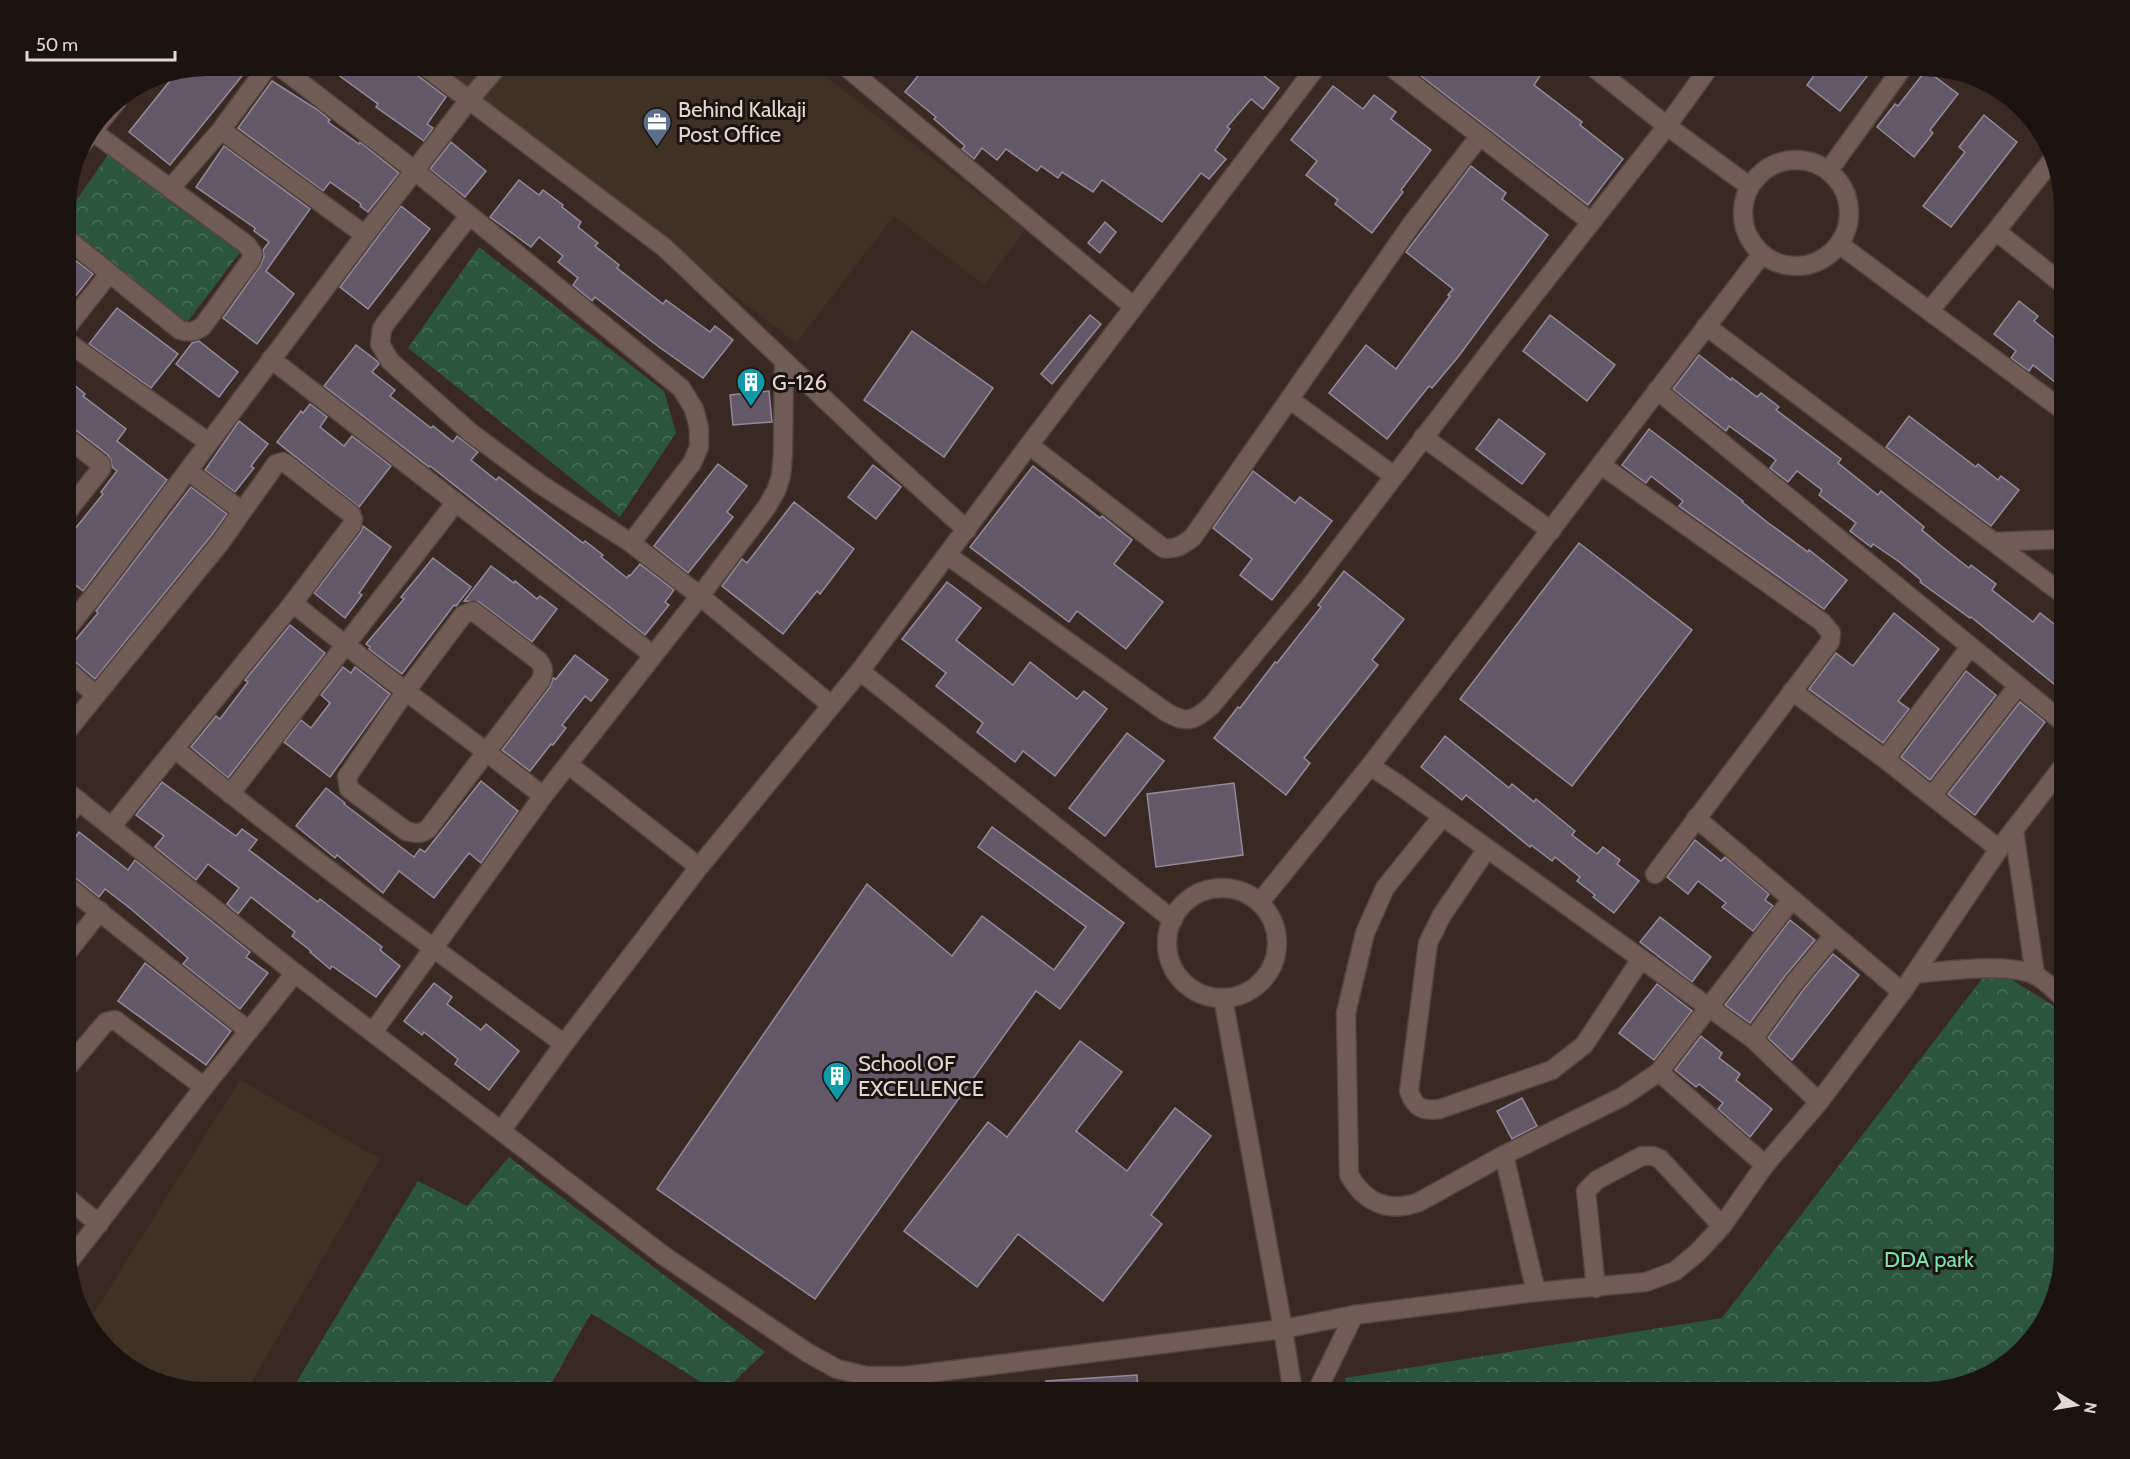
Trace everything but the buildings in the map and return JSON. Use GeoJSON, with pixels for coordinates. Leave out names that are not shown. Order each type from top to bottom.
{"type":"FeatureCollection","features":[{"type":"Feature","properties":{"kind":"street"},"geometry":{"type":"LineString","coordinates":[[501,1131],[564,1044],[699,867],[860,671],[1309,76]]}},
{"type":"Feature","properties":{"kind":"street"},"geometry":{"type":"LineString","coordinates":[[1403,76],[1591,222]]}},
{"type":"Feature","properties":{"kind":"street"},"geometry":{"type":"LineString","coordinates":[[1605,76],[1667,126],[1749,186]]}},
{"type":"Feature","properties":{"kind":"street"},"geometry":{"type":"LineString","coordinates":[[946,555],[1166,712],[1178,719],[1189,720],[1202,715],[1309,588],[1667,126],[1703,76]]}},
{"type":"Feature","properties":{"kind":"street"},"geometry":{"type":"LineString","coordinates":[[1829,170],[1897,76]]}},
{"type":"Feature","properties":{"kind":"street"},"geometry":{"type":"LineString","coordinates":[[170,189],[221,130],[260,77]]}},
{"type":"Feature","properties":{"kind":"street"},"geometry":{"type":"LineString","coordinates":[[293,77],[414,171],[681,388],[694,409],[699,428],[699,447],[692,463],[631,543]]}},
{"type":"Feature","properties":{"kind":"street"},"geometry":{"type":"LineString","coordinates":[[438,77],[665,248],[967,530]]}},
{"type":"Feature","properties":{"kind":"street"},"geometry":{"type":"LineString","coordinates":[[77,616],[365,235],[489,77]]}},
{"type":"Feature","properties":{"kind":"street"},"geometry":{"type":"LineString","coordinates":[[858,77],[1134,307]]}},
{"type":"Feature","properties":{"kind":"street"},"geometry":{"type":"LineString","coordinates":[[221,130],[365,235]]}},
{"type":"Feature","properties":{"kind":"street"},"geometry":{"type":"LineString","coordinates":[[77,247],[180,330],[187,332],[196,331],[203,326],[253,254],[248,245],[98,136]]}},
{"type":"Feature","properties":{"kind":"street"},"geometry":{"type":"LineString","coordinates":[[1029,445],[1163,548],[1173,549],[1193,537],[1411,225],[1479,137]]}},
{"type":"Feature","properties":{"kind":"street"},"geometry":{"type":"LineString","coordinates":[[1791,159],[1811,161],[1829,170],[1842,186],[1849,205],[1848,225],[1839,244],[1820,260],[1809,265],[1784,265],[1772,261],[1753,245],[1743,222],[1744,198],[1749,186],[1762,171],[1771,165],[1791,159]]}},
{"type":"Feature","properties":{"kind":"street"},"geometry":{"type":"LineString","coordinates":[[1930,310],[2047,166]]}},
{"type":"Feature","properties":{"kind":"street"},"geometry":{"type":"LineString","coordinates":[[469,216],[382,329],[380,344],[390,361],[471,433],[540,484],[631,543],[700,596],[831,705]]}},
{"type":"Feature","properties":{"kind":"street"},"geometry":{"type":"LineString","coordinates":[[1996,231],[2054,277]]}},
{"type":"Feature","properties":{"kind":"street"},"geometry":{"type":"LineString","coordinates":[[1839,244],[2054,403]]}},
{"type":"Feature","properties":{"kind":"street"},"geometry":{"type":"LineString","coordinates":[[1260,902],[1370,766],[1762,254]]}},
{"type":"Feature","properties":{"kind":"street"},"geometry":{"type":"LineString","coordinates":[[77,314],[109,274]]}},
{"type":"Feature","properties":{"kind":"street"},"geometry":{"type":"LineString","coordinates":[[1706,326],[2054,587]]}},
{"type":"Feature","properties":{"kind":"street"},"geometry":{"type":"LineString","coordinates":[[77,349],[208,442]]}},
{"type":"Feature","properties":{"kind":"street"},"geometry":{"type":"LineString","coordinates":[[271,359],[653,655]]}},
{"type":"Feature","properties":{"kind":"street"},"geometry":{"type":"LineString","coordinates":[[373,1032],[543,796],[766,508],[776,491],[781,476],[784,361]]}},
{"type":"Feature","properties":{"kind":"street"},"geometry":{"type":"LineString","coordinates":[[1657,390],[2054,715]]}},
{"type":"Feature","properties":{"kind":"street"},"geometry":{"type":"LineString","coordinates":[[1289,399],[1394,476]]}},
{"type":"Feature","properties":{"kind":"street"},"geometry":{"type":"LineString","coordinates":[[1424,437],[1551,531]]}},
{"type":"Feature","properties":{"kind":"street"},"geometry":{"type":"LineString","coordinates":[[77,445],[101,466],[100,473],[77,500]]}},
{"type":"Feature","properties":{"kind":"street"},"geometry":{"type":"LineString","coordinates":[[77,718],[220,543],[276,464],[283,462],[351,514],[352,525],[293,603],[112,826]]}},
{"type":"Feature","properties":{"kind":"street"},"geometry":{"type":"LineString","coordinates":[[1601,465],[1827,626],[1831,633],[1830,642],[1655,874]]}},
{"type":"Feature","properties":{"kind":"street"},"geometry":{"type":"LineString","coordinates":[[188,471],[242,511]]}},
{"type":"Feature","properties":{"kind":"street"},"geometry":{"type":"LineString","coordinates":[[230,794],[456,502]]}},
{"type":"Feature","properties":{"kind":"street"},"geometry":{"type":"LineString","coordinates":[[1995,542],[2054,539]]}},
{"type":"Feature","properties":{"kind":"street"},"geometry":{"type":"LineString","coordinates":[[293,603],[344,645],[543,796]]}},
{"type":"Feature","properties":{"kind":"street"},"geometry":{"type":"LineString","coordinates":[[470,611],[475,612],[537,659],[543,667],[541,680],[428,829],[419,834],[406,831],[349,789],[346,783],[348,773],[405,692],[463,615],[470,611]]}},
{"type":"Feature","properties":{"kind":"street"},"geometry":{"type":"LineString","coordinates":[[1885,759],[1970,647]]}},
{"type":"Feature","properties":{"kind":"street"},"geometry":{"type":"LineString","coordinates":[[860,671],[1173,920]]}},
{"type":"Feature","properties":{"kind":"street"},"geometry":{"type":"LineString","coordinates":[[77,679],[96,695]]}},
{"type":"Feature","properties":{"kind":"street"},"geometry":{"type":"LineString","coordinates":[[1932,796],[2018,686]]}},
{"type":"Feature","properties":{"kind":"street"},"geometry":{"type":"LineString","coordinates":[[1792,691],[1885,759],[1999,849]]}},
{"type":"Feature","properties":{"kind":"street"},"geometry":{"type":"LineString","coordinates":[[175,749],[230,794],[433,948],[564,1044]]}},
{"type":"Feature","properties":{"kind":"street"},"geometry":{"type":"LineString","coordinates":[[569,765],[699,867]]}},
{"type":"Feature","properties":{"kind":"street"},"geometry":{"type":"LineString","coordinates":[[1370,766],[1753,1040],[1820,1102]]}},
{"type":"Feature","properties":{"kind":"street"},"geometry":{"type":"LineString","coordinates":[[77,800],[295,973],[664,1256],[808,1353],[837,1369],[867,1376],[905,1376],[1283,1329],[1354,1316],[1536,1292],[1646,1282],[1675,1271],[1697,1253],[1722,1226],[1764,1165],[1820,1102],[1915,974],[1999,849],[2054,778]]}},
{"type":"Feature","properties":{"kind":"street"},"geometry":{"type":"LineString","coordinates":[[1442,817],[1385,888],[1365,933],[1346,1013],[1349,1175],[1357,1190],[1368,1198],[1389,1207],[1404,1207],[1419,1202],[1504,1155],[1622,1097],[1659,1072],[1792,899]]}},
{"type":"Feature","properties":{"kind":"street"},"geometry":{"type":"LineString","coordinates":[[1696,819],[1902,992]]}},
{"type":"Feature","properties":{"kind":"street"},"geometry":{"type":"LineString","coordinates":[[2014,830],[2035,975]]}},
{"type":"Feature","properties":{"kind":"street"},"geometry":{"type":"LineString","coordinates":[[1487,849],[1442,915],[1428,943],[1410,1091],[1413,1102],[1421,1108],[1440,1109],[1552,1070],[1584,1045],[1641,959]]}},
{"type":"Feature","properties":{"kind":"street"},"geometry":{"type":"LineString","coordinates":[[1225,888],[1240,891],[1260,902],[1274,926],[1277,943],[1274,960],[1267,976],[1255,988],[1239,996],[1222,998],[1207,996],[1192,990],[1172,966],[1168,951],[1168,935],[1173,920],[1182,906],[1194,896],[1209,890],[1225,888]]}},
{"type":"Feature","properties":{"kind":"street"},"geometry":{"type":"LineString","coordinates":[[77,893],[249,1031]]}},
{"type":"Feature","properties":{"kind":"street"},"geometry":{"type":"LineString","coordinates":[[77,940],[100,911]]}},
{"type":"Feature","properties":{"kind":"street"},"geometry":{"type":"LineString","coordinates":[[1753,1040],[1794,983],[1834,935]]}},
{"type":"Feature","properties":{"kind":"street"},"geometry":{"type":"LineString","coordinates":[[1915,974],[1975,968],[2022,972],[2035,975],[2054,990]]}},
{"type":"Feature","properties":{"kind":"street"},"geometry":{"type":"LineString","coordinates":[[77,1252],[295,973]]}},
{"type":"Feature","properties":{"kind":"street"},"geometry":{"type":"LineString","coordinates":[[1222,998],[1291,1382]]}},
{"type":"Feature","properties":{"kind":"street"},"geometry":{"type":"LineString","coordinates":[[77,1056],[106,1022],[115,1020],[204,1087]]}},
{"type":"Feature","properties":{"kind":"street"},"geometry":{"type":"LineString","coordinates":[[1659,1072],[1764,1165]]}},
{"type":"Feature","properties":{"kind":"street"},"geometry":{"type":"LineString","coordinates":[[1504,1155],[1536,1292]]}},
{"type":"Feature","properties":{"kind":"street"},"geometry":{"type":"LineString","coordinates":[[1596,1288],[1586,1191],[1597,1180],[1642,1156],[1653,1156],[1660,1160],[1722,1226]]}},
{"type":"Feature","properties":{"kind":"street"},"geometry":{"type":"LineString","coordinates":[[77,1206],[99,1224]]}},
{"type":"Feature","properties":{"kind":"street"},"geometry":{"type":"LineString","coordinates":[[1321,1382],[1354,1316]]}},
{"type":"Feature","properties":{"kind":"shaded area"},"geometry":{"type":"Polygon","coordinates":[[[452,77],[826,77],[1025,230],[984,285],[894,216],[796,343],[452,77]]]}},
{"type":"Feature","properties":{"kind":"shaded area"},"geometry":{"type":"Polygon","coordinates":[[[240,1080],[380,1159],[251,1382],[190,1381],[165,1376],[149,1369],[121,1350],[109,1338],[93,1315],[240,1080]]]}},
{"type":"Feature","properties":{"kind":"green space"},"geometry":{"type":"Polygon","coordinates":[[[110,152],[241,251],[186,324],[77,238],[77,199],[110,152]]]}},
{"type":"Feature","properties":{"kind":"green space"},"geometry":{"type":"Polygon","coordinates":[[[479,247],[664,391],[676,433],[620,517],[408,348],[479,247]]]}},
{"type":"Feature","properties":{"kind":"green space","name":"DDA park"},"geometry":{"type":"Polygon","coordinates":[[[1991,967],[2054,1006],[2054,1252],[2051,1277],[2040,1310],[2027,1331],[2002,1356],[1973,1373],[1957,1378],[1923,1382],[1346,1382],[1345,1378],[1722,1318],[1991,967]]]}},
{"type":"Feature","properties":{"kind":"green space"},"geometry":{"type":"Polygon","coordinates":[[[509,1157],[765,1352],[734,1382],[701,1382],[591,1313],[552,1382],[297,1382],[418,1181],[467,1206],[509,1157]]]}},
{"type":"Feature","properties":{"kind":"place","name":"Behind Kalkaji Post Office"},"geometry":{"type":"Point","coordinates":[657,148]}},
{"type":"Feature","properties":{"kind":"place","name":"G-126"},"geometry":{"type":"Point","coordinates":[751,408]}},
{"type":"Feature","properties":{"kind":"place","name":"School OF EXCELLENCE"},"geometry":{"type":"Point","coordinates":[837,1102]}}]}
